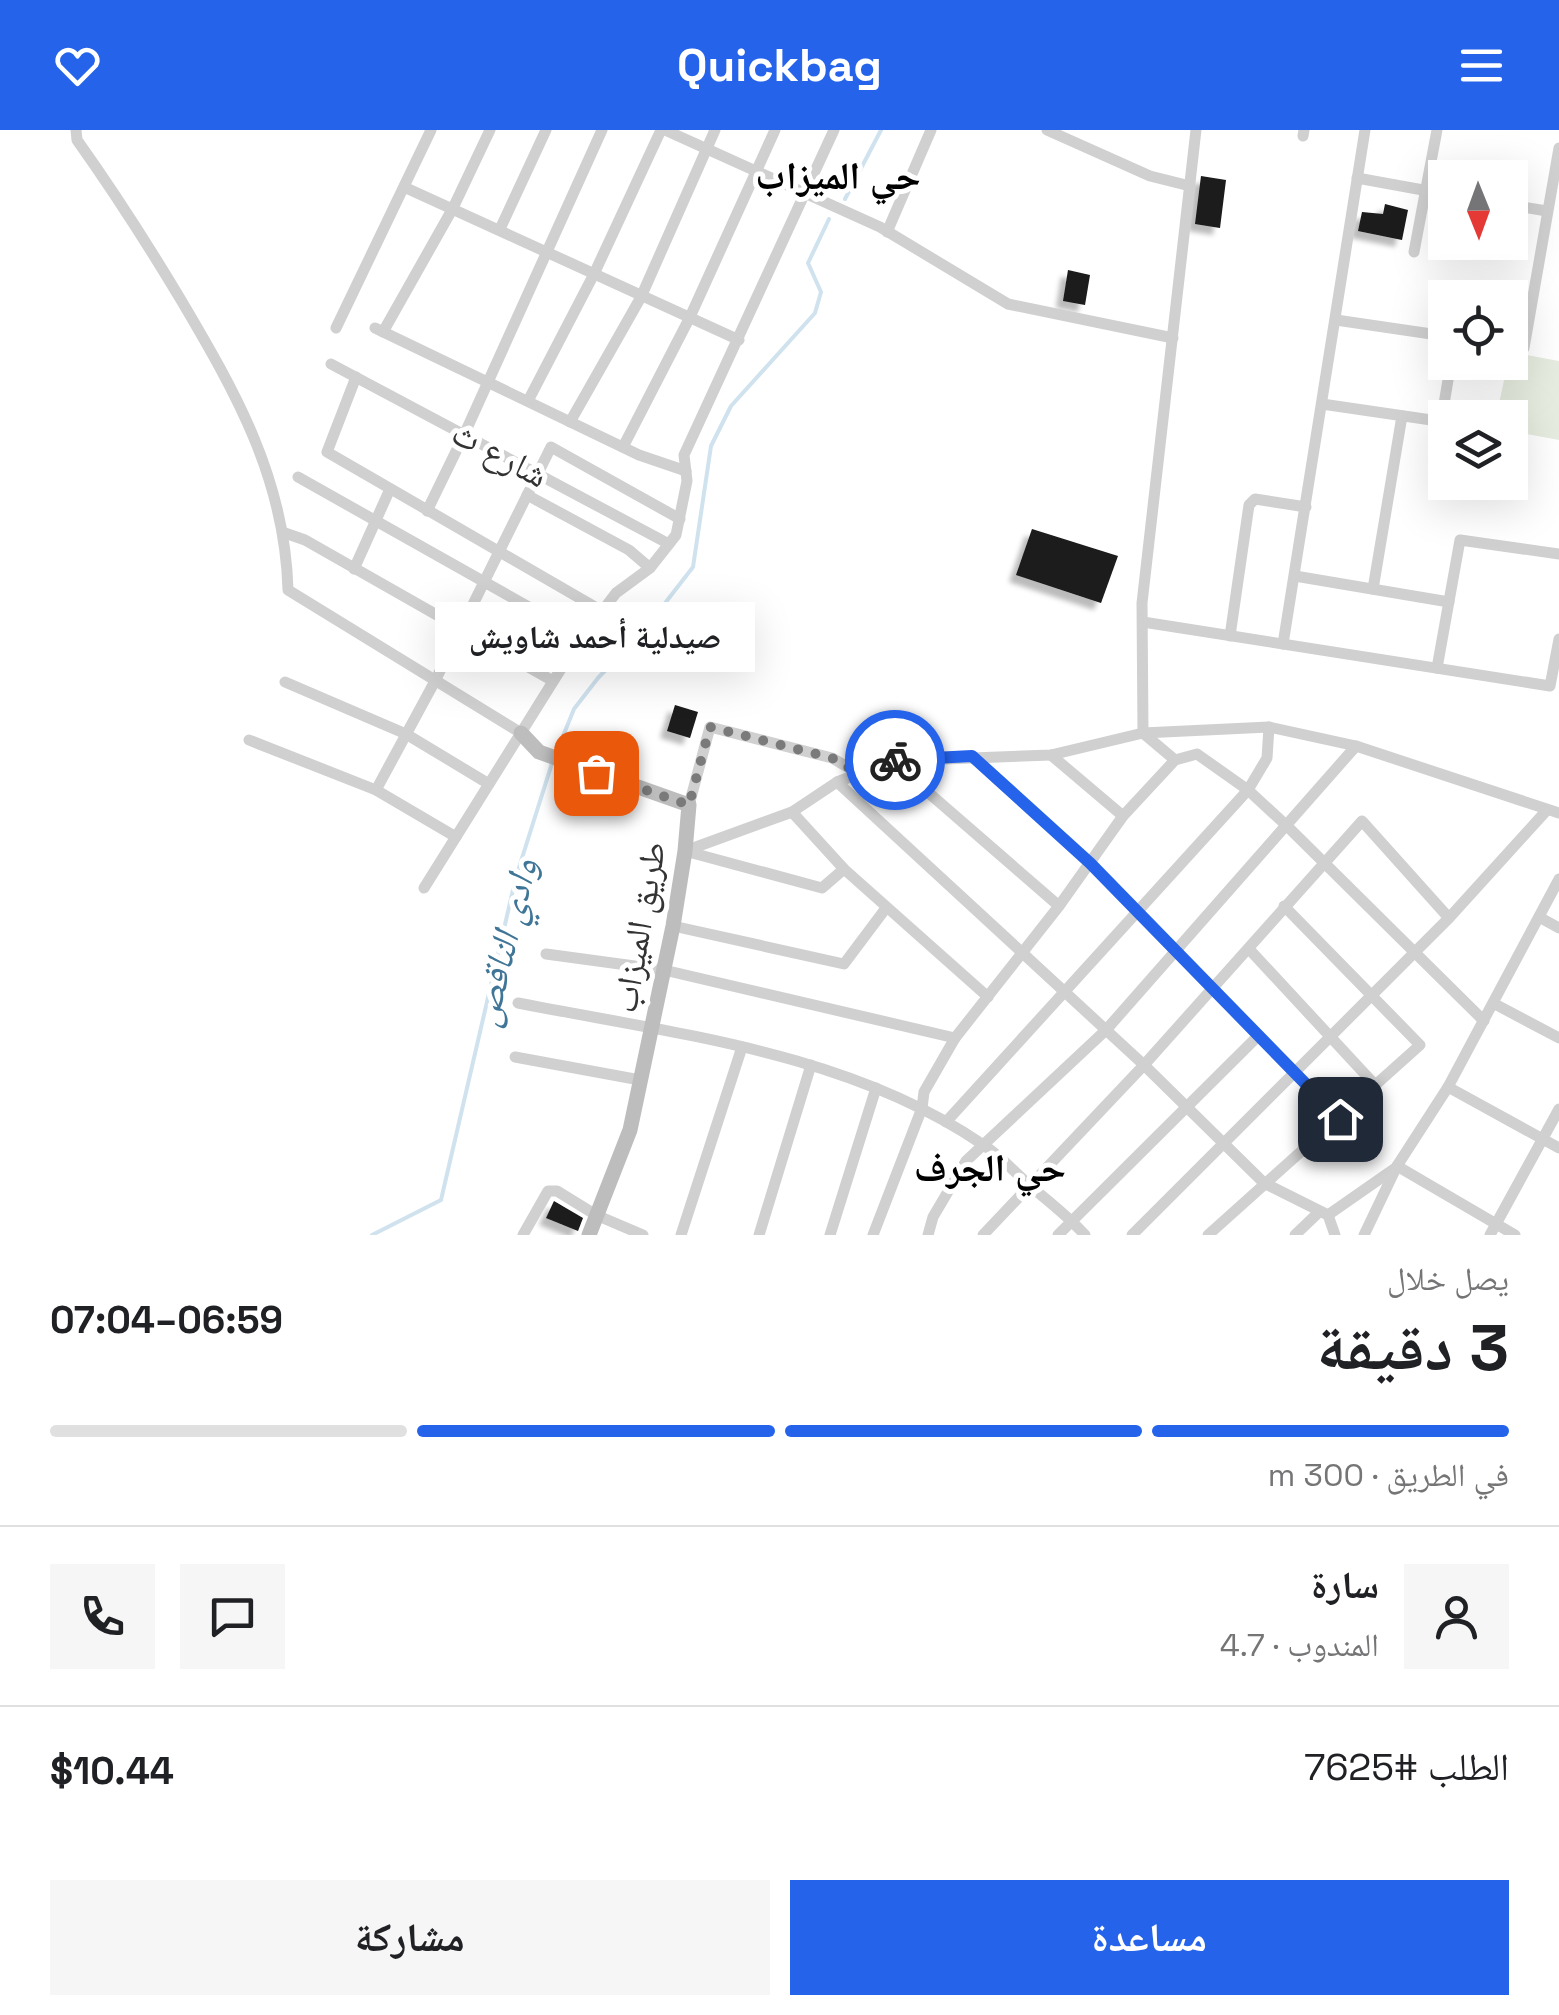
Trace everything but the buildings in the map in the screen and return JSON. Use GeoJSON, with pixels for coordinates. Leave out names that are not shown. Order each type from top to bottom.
{"type":"FeatureCollection","features":[{"type":"Feature","properties":{"kind":"street"},"geometry":{"type":"LineString","coordinates":[[76,130],[77,140],[128,212],[252,426],[285,533],[288,590],[521,733]]}},
{"type":"Feature","properties":{"kind":"street"},"geometry":{"type":"LineString","coordinates":[[336,328],[431,130]]}},
{"type":"Feature","properties":{"kind":"street"},"geometry":{"type":"LineString","coordinates":[[490,130],[453,208],[379,330],[623,447],[686,471]]}},
{"type":"Feature","properties":{"kind":"street"},"geometry":{"type":"LineString","coordinates":[[500,230],[546,130]]}},
{"type":"Feature","properties":{"kind":"street"},"geometry":{"type":"LineString","coordinates":[[427,510],[602,130]]}},
{"type":"Feature","properties":{"kind":"street"},"geometry":{"type":"LineString","coordinates":[[528,401],[663,130],[887,232],[1008,304],[1173,338]]}},
{"type":"Feature","properties":{"kind":"street"},"geometry":{"type":"LineString","coordinates":[[570,422],[642,297],[715,130]]}},
{"type":"Feature","properties":{"kind":"street"},"geometry":{"type":"LineString","coordinates":[[623,447],[690,317],[775,130]]}},
{"type":"Feature","properties":{"kind":"street"},"geometry":{"type":"LineString","coordinates":[[424,888],[582,637],[616,593],[650,568],[676,534],[687,481],[684,455],[834,130]]}},
{"type":"Feature","properties":{"kind":"street"},"geometry":{"type":"LineString","coordinates":[[887,232],[930,130]]}},
{"type":"Feature","properties":{"kind":"street"},"geometry":{"type":"LineString","coordinates":[[1047,130],[1150,176],[1190,186]]}},
{"type":"Feature","properties":{"kind":"street"},"geometry":{"type":"LineString","coordinates":[[1176,760],[1144,733],[1143,622],[1196,130]]}},
{"type":"Feature","properties":{"kind":"street"},"geometry":{"type":"LineString","coordinates":[[1284,644],[1365,130]]}},
{"type":"Feature","properties":{"kind":"street"},"geometry":{"type":"LineString","coordinates":[[1414,252],[1437,130]]}},
{"type":"Feature","properties":{"kind":"street"},"geometry":{"type":"LineString","coordinates":[[1528,325],[1559,148]]}},
{"type":"Feature","properties":{"kind":"street"},"geometry":{"type":"LineString","coordinates":[[1357,178],[1428,191]]}},
{"type":"Feature","properties":{"kind":"street"},"geometry":{"type":"LineString","coordinates":[[404,187],[739,340]]}},
{"type":"Feature","properties":{"kind":"street"},"geometry":{"type":"LineString","coordinates":[[1528,208],[1548,212]]}},
{"type":"Feature","properties":{"kind":"street"},"geometry":{"type":"LineString","coordinates":[[1336,320],[1428,334]]}},
{"type":"Feature","properties":{"kind":"street","name":"شارع ث"},"geometry":{"type":"LineString","coordinates":[[331,364],[669,544]]}},
{"type":"Feature","properties":{"kind":"street"},"geometry":{"type":"LineString","coordinates":[[356,377],[326,452],[602,611]]}},
{"type":"Feature","properties":{"kind":"street"},"geometry":{"type":"LineString","coordinates":[[1322,404],[1428,420]]}},
{"type":"Feature","properties":{"kind":"street"},"geometry":{"type":"LineString","coordinates":[[1373,589],[1402,416]]}},
{"type":"Feature","properties":{"kind":"street"},"geometry":{"type":"LineString","coordinates":[[376,790],[551,447],[680,519]]}},
{"type":"Feature","properties":{"kind":"street"},"geometry":{"type":"LineString","coordinates":[[298,477],[582,637]]}},
{"type":"Feature","properties":{"kind":"street"},"geometry":{"type":"LineString","coordinates":[[354,569],[390,489]]}},
{"type":"Feature","properties":{"kind":"street"},"geometry":{"type":"LineString","coordinates":[[527,495],[629,550],[650,568]]}},
{"type":"Feature","properties":{"kind":"street"},"geometry":{"type":"LineString","coordinates":[[1230,636],[1249,505],[1255,498],[1306,507]]}},
{"type":"Feature","properties":{"kind":"street"},"geometry":{"type":"LineString","coordinates":[[285,533],[305,540],[553,681]]}},
{"type":"Feature","properties":{"kind":"street"},"geometry":{"type":"LineString","coordinates":[[1436,668],[1460,540],[1559,554]]}},
{"type":"Feature","properties":{"kind":"street"},"geometry":{"type":"LineString","coordinates":[[1294,576],[1448,602]]}},
{"type":"Feature","properties":{"kind":"street"},"geometry":{"type":"LineString","coordinates":[[1143,622],[1550,686],[1559,639]]}},
{"type":"Feature","properties":{"kind":"street"},"geometry":{"type":"LineString","coordinates":[[285,682],[406,734],[489,784]]}},
{"type":"Feature","properties":{"kind":"street"},"geometry":{"type":"LineString","coordinates":[[946,1122],[1248,790],[1266,758],[1268,726]]}},
{"type":"Feature","properties":{"kind":"street"},"geometry":{"type":"LineString","coordinates":[[685,851],[792,812],[856,772],[892,760],[1051,755],[1144,733],[1268,726],[1356,746],[1553,811],[1132,1235]]}},
{"type":"Feature","properties":{"kind":"street"},"geometry":{"type":"LineString","coordinates":[[689,805],[710,727],[832,758],[856,772]]}},
{"type":"Feature","properties":{"kind":"street","name":"طريق الميزاب"},"geometry":{"type":"LineString","coordinates":[[521,733],[539,752],[689,805],[673,926],[630,1130],[589,1235]]}},
{"type":"Feature","properties":{"kind":"street"},"geometry":{"type":"LineString","coordinates":[[248,740],[376,790],[456,838]]}},
{"type":"Feature","properties":{"kind":"street"},"geometry":{"type":"LineString","coordinates":[[928,1235],[933,1218],[966,1161],[1106,1030],[1356,746]]}},
{"type":"Feature","properties":{"kind":"street"},"geometry":{"type":"LineString","coordinates":[[873,1235],[922,1108],[924,1092],[955,1038],[1059,906],[1123,816],[1176,760],[1197,754],[1248,790],[1484,1021]]}},
{"type":"Feature","properties":{"kind":"street"},"geometry":{"type":"LineString","coordinates":[[1051,755],[1123,816]]}},
{"type":"Feature","properties":{"kind":"street"},"geometry":{"type":"LineString","coordinates":[[972,756],[1090,863],[1340,1119]]}},
{"type":"Feature","properties":{"kind":"street"},"geometry":{"type":"LineString","coordinates":[[892,760],[1059,906]]}},
{"type":"Feature","properties":{"kind":"street"},"geometry":{"type":"LineString","coordinates":[[837,782],[1144,1065],[1264,1183],[1323,1214],[1335,1235]]}},
{"type":"Feature","properties":{"kind":"street"},"geometry":{"type":"LineString","coordinates":[[792,812],[844,869],[988,997]]}},
{"type":"Feature","properties":{"kind":"street"},"geometry":{"type":"LineString","coordinates":[[983,1235],[1144,1065],[1362,821],[1449,918]]}},
{"type":"Feature","properties":{"kind":"street"},"geometry":{"type":"LineString","coordinates":[[685,851],[822,888],[844,869]]}},
{"type":"Feature","properties":{"kind":"street"},"geometry":{"type":"LineString","coordinates":[[1364,1235],[1397,1166],[1448,1087],[1559,879]]}},
{"type":"Feature","properties":{"kind":"street"},"geometry":{"type":"LineString","coordinates":[[1208,1235],[1420,1045],[1284,906]]}},
{"type":"Feature","properties":{"kind":"street"},"geometry":{"type":"LineString","coordinates":[[673,926],[844,964],[886,908]]}},
{"type":"Feature","properties":{"kind":"street"},"geometry":{"type":"LineString","coordinates":[[1539,917],[1559,928]]}},
{"type":"Feature","properties":{"kind":"street"},"geometry":{"type":"LineString","coordinates":[[1248,950],[1376,1086]]}},
{"type":"Feature","properties":{"kind":"street"},"geometry":{"type":"LineString","coordinates":[[546,954],[664,970],[955,1038]]}},
{"type":"Feature","properties":{"kind":"street"},"geometry":{"type":"LineString","coordinates":[[518,1003],[742,1047],[812,1065],[876,1088],[922,1108],[985,1145],[1085,1235]]}},
{"type":"Feature","properties":{"kind":"street"},"geometry":{"type":"LineString","coordinates":[[1493,1003],[1559,1038]]}},
{"type":"Feature","properties":{"kind":"street"},"geometry":{"type":"LineString","coordinates":[[1058,1235],[1258,1036]]}},
{"type":"Feature","properties":{"kind":"street"},"geometry":{"type":"LineString","coordinates":[[682,1235],[742,1047]]}},
{"type":"Feature","properties":{"kind":"street"},"geometry":{"type":"LineString","coordinates":[[515,1057],[640,1080]]}},
{"type":"Feature","properties":{"kind":"street"},"geometry":{"type":"LineString","coordinates":[[760,1235],[812,1065]]}},
{"type":"Feature","properties":{"kind":"street"},"geometry":{"type":"LineString","coordinates":[[1448,1087],[1559,1148]]}},
{"type":"Feature","properties":{"kind":"street"},"geometry":{"type":"LineString","coordinates":[[830,1235],[876,1088]]}},
{"type":"Feature","properties":{"kind":"street"},"geometry":{"type":"LineString","coordinates":[[1494,1230],[1559,1109]]}},
{"type":"Feature","properties":{"kind":"street"},"geometry":{"type":"LineString","coordinates":[[1295,1235],[1397,1166]]}},
{"type":"Feature","properties":{"kind":"street"},"geometry":{"type":"LineString","coordinates":[[1397,1166],[1494,1230],[1516,1235]]}},
{"type":"Feature","properties":{"kind":"street"},"geometry":{"type":"LineString","coordinates":[[523,1235],[548,1191],[556,1191],[596,1215],[643,1235]]}},
{"type":"Feature","properties":{"kind":"shaded area"},"geometry":{"type":"Polygon","coordinates":[[[1528,355],[1559,361],[1559,440],[1528,434],[1528,400],[1500,400],[1504,380],[1528,380],[1528,355]]]}},
{"type":"Feature","properties":{"kind":"waterway"},"geometry":{"type":"LineString","coordinates":[[845,199],[881,130]]}},
{"type":"Feature","properties":{"kind":"waterway","name":"وادي الناقص"},"geometry":{"type":"LineString","coordinates":[[557,751],[574,709],[645,629],[693,567],[711,446],[731,406],[815,313],[821,292],[808,263],[829,219]]}},
{"type":"Feature","properties":{"kind":"waterway","name":"وادي الناقص"},"geometry":{"type":"LineString","coordinates":[[372,1235],[441,1200],[516,877],[553,760]]}},
{"type":"Feature","properties":{"kind":"way so far"},"geometry":{"type":"LineString","coordinates":[[596,773],[689,805],[710,727],[832,758],[856,772],[895,760]]}},
{"type":"Feature","properties":{"kind":"place","name":"صيدلية أحمد شاويش"},"geometry":{"type":"Point","coordinates":[596,773]}},
{"type":"Feature","properties":{"kind":"district","name":"حي الميزاب"},"geometry":{"type":"Point","coordinates":[838,176]}},
{"type":"Feature","properties":{"kind":"district","name":"حي الجرف"},"geometry":{"type":"Point","coordinates":[990,1168]}},
{"type":"Feature","properties":{"kind":"route"},"geometry":{"type":"LineString","coordinates":[[895,760],[972,756],[1090,863],[1340,1119]]}}]}
